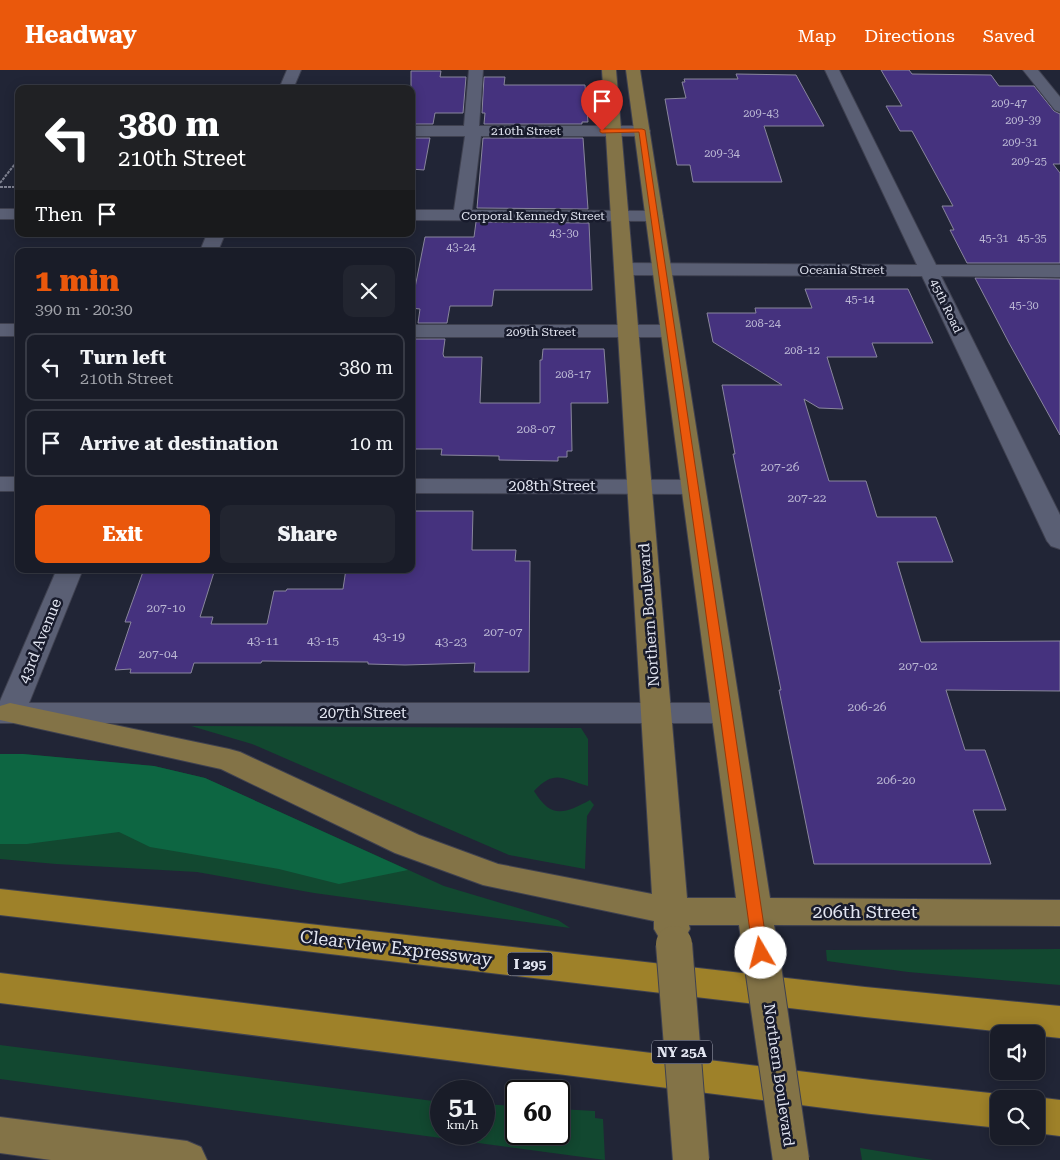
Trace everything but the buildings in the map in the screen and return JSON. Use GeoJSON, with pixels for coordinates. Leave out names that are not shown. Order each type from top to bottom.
{"type":"FeatureCollection","features":[{"type":"Feature","properties":{"kind":"highway","name":"Clearview Expressway"},"geometry":{"type":"LineString","coordinates":[[0,902],[865,1002],[1060,1022]]}},
{"type":"Feature","properties":{"kind":"highway"},"geometry":{"type":"LineString","coordinates":[[0,988],[831,1092],[990,1110]]}},
{"type":"Feature","properties":{"kind":"highway"},"geometry":{"type":"LineString","coordinates":[[1045,1116],[1060,1118]]}},
{"type":"Feature","properties":{"kind":"main road","name":"Northern Boulevard"},"geometry":{"type":"LineString","coordinates":[[609,70],[691,1160]]}},
{"type":"Feature","properties":{"kind":"main road","name":"Northern Boulevard"},"geometry":{"type":"LineString","coordinates":[[633,70],[791,1160]]}},
{"type":"Feature","properties":{"kind":"main road","name":"206th Street"},"geometry":{"type":"LineString","coordinates":[[5,713],[229,760],[407,844],[495,876],[672,927],[755,912],[1060,913]]}},
{"type":"Feature","properties":{"kind":"main road"},"geometry":{"type":"LineString","coordinates":[[0,1135],[187,1160]]}},
{"type":"Feature","properties":{"kind":"street"},"geometry":{"type":"LineString","coordinates":[[288,85],[294,70]]}},
{"type":"Feature","properties":{"kind":"street"},"geometry":{"type":"LineString","coordinates":[[462,215],[472,131],[476,70]]}},
{"type":"Feature","properties":{"kind":"street","name":"45th Road"},"geometry":{"type":"LineString","coordinates":[[832,70],[1060,541]]}},
{"type":"Feature","properties":{"kind":"street"},"geometry":{"type":"LineString","coordinates":[[1030,70],[1060,107]]}},
{"type":"Feature","properties":{"kind":"street","name":"210th Street"},"geometry":{"type":"LineString","coordinates":[[415,131],[642,130]]}},
{"type":"Feature","properties":{"kind":"street"},"geometry":{"type":"LineString","coordinates":[[0,214],[15,214]]}},
{"type":"Feature","properties":{"kind":"street","name":"Corporal Kennedy Street"},"geometry":{"type":"LineString","coordinates":[[415,215],[654,216]]}},
{"type":"Feature","properties":{"kind":"street","name":"Oceania Street"},"geometry":{"type":"LineString","coordinates":[[624,269],[1060,270]]}},
{"type":"Feature","properties":{"kind":"street"},"geometry":{"type":"LineString","coordinates":[[0,330],[15,330]]}},
{"type":"Feature","properties":{"kind":"street","name":"209th Street"},"geometry":{"type":"LineString","coordinates":[[415,331],[671,331]]}},
{"type":"Feature","properties":{"kind":"street"},"geometry":{"type":"LineString","coordinates":[[0,484],[15,484]]}},
{"type":"Feature","properties":{"kind":"street","name":"208th Street"},"geometry":{"type":"LineString","coordinates":[[415,486],[693,487]]}},
{"type":"Feature","properties":{"kind":"street","name":"43rd Avenue"},"geometry":{"type":"LineString","coordinates":[[5,713],[68,573]]}},
{"type":"Feature","properties":{"kind":"street","name":"207th Street"},"geometry":{"type":"LineString","coordinates":[[5,713],[726,713]]}},
{"type":"Feature","properties":{"kind":"path"},"geometry":{"type":"LineString","coordinates":[[0,183],[15,164]]}},
{"type":"Feature","properties":{"kind":"path"},"geometry":{"type":"LineString","coordinates":[[0,187],[15,187]]}},
{"type":"Feature","properties":{"kind":"green space"},"geometry":{"type":"Polygon","coordinates":[[[191,726],[581,728],[588,739],[588,786],[565,779],[553,778],[541,784],[534,791],[540,800],[552,810],[565,811],[590,800],[594,805],[587,816],[585,869],[509,855],[252,744],[191,726]]]}},
{"type":"Feature","properties":{"kind":"green space"},"geometry":{"type":"Polygon","coordinates":[[[0,754],[23,754],[154,766],[205,778],[444,886],[558,920],[570,928],[314,893],[197,872],[0,859],[0,754]]]}},
{"type":"Feature","properties":{"kind":"green space"},"geometry":{"type":"Polygon","coordinates":[[[0,754],[23,754],[154,766],[205,778],[408,870],[339,884],[279,869],[150,847],[119,832],[27,844],[0,844],[0,754]]]}},
{"type":"Feature","properties":{"kind":"green space"},"geometry":{"type":"Polygon","coordinates":[[[1060,949],[1060,985],[908,972],[827,961],[826,950],[1060,949]]]}},
{"type":"Feature","properties":{"kind":"green space"},"geometry":{"type":"Polygon","coordinates":[[[0,1045],[430,1101],[430,1137],[0,1079],[0,1045]]]}},
{"type":"Feature","properties":{"kind":"green space"},"geometry":{"type":"Polygon","coordinates":[[[495,1105],[505,1105],[505,1145],[570,1145],[570,1110],[595,1111],[595,1118],[603,1119],[605,1160],[493,1145],[495,1145],[495,1105]]]}},
{"type":"Feature","properties":{"kind":"green space"},"geometry":{"type":"Polygon","coordinates":[[[860,1148],[933,1160],[862,1160],[860,1148]]]}},
{"type":"Feature","properties":{"kind":"route"},"geometry":{"type":"LineString","coordinates":[[602,131],[642,130],[761,953]]}}]}
